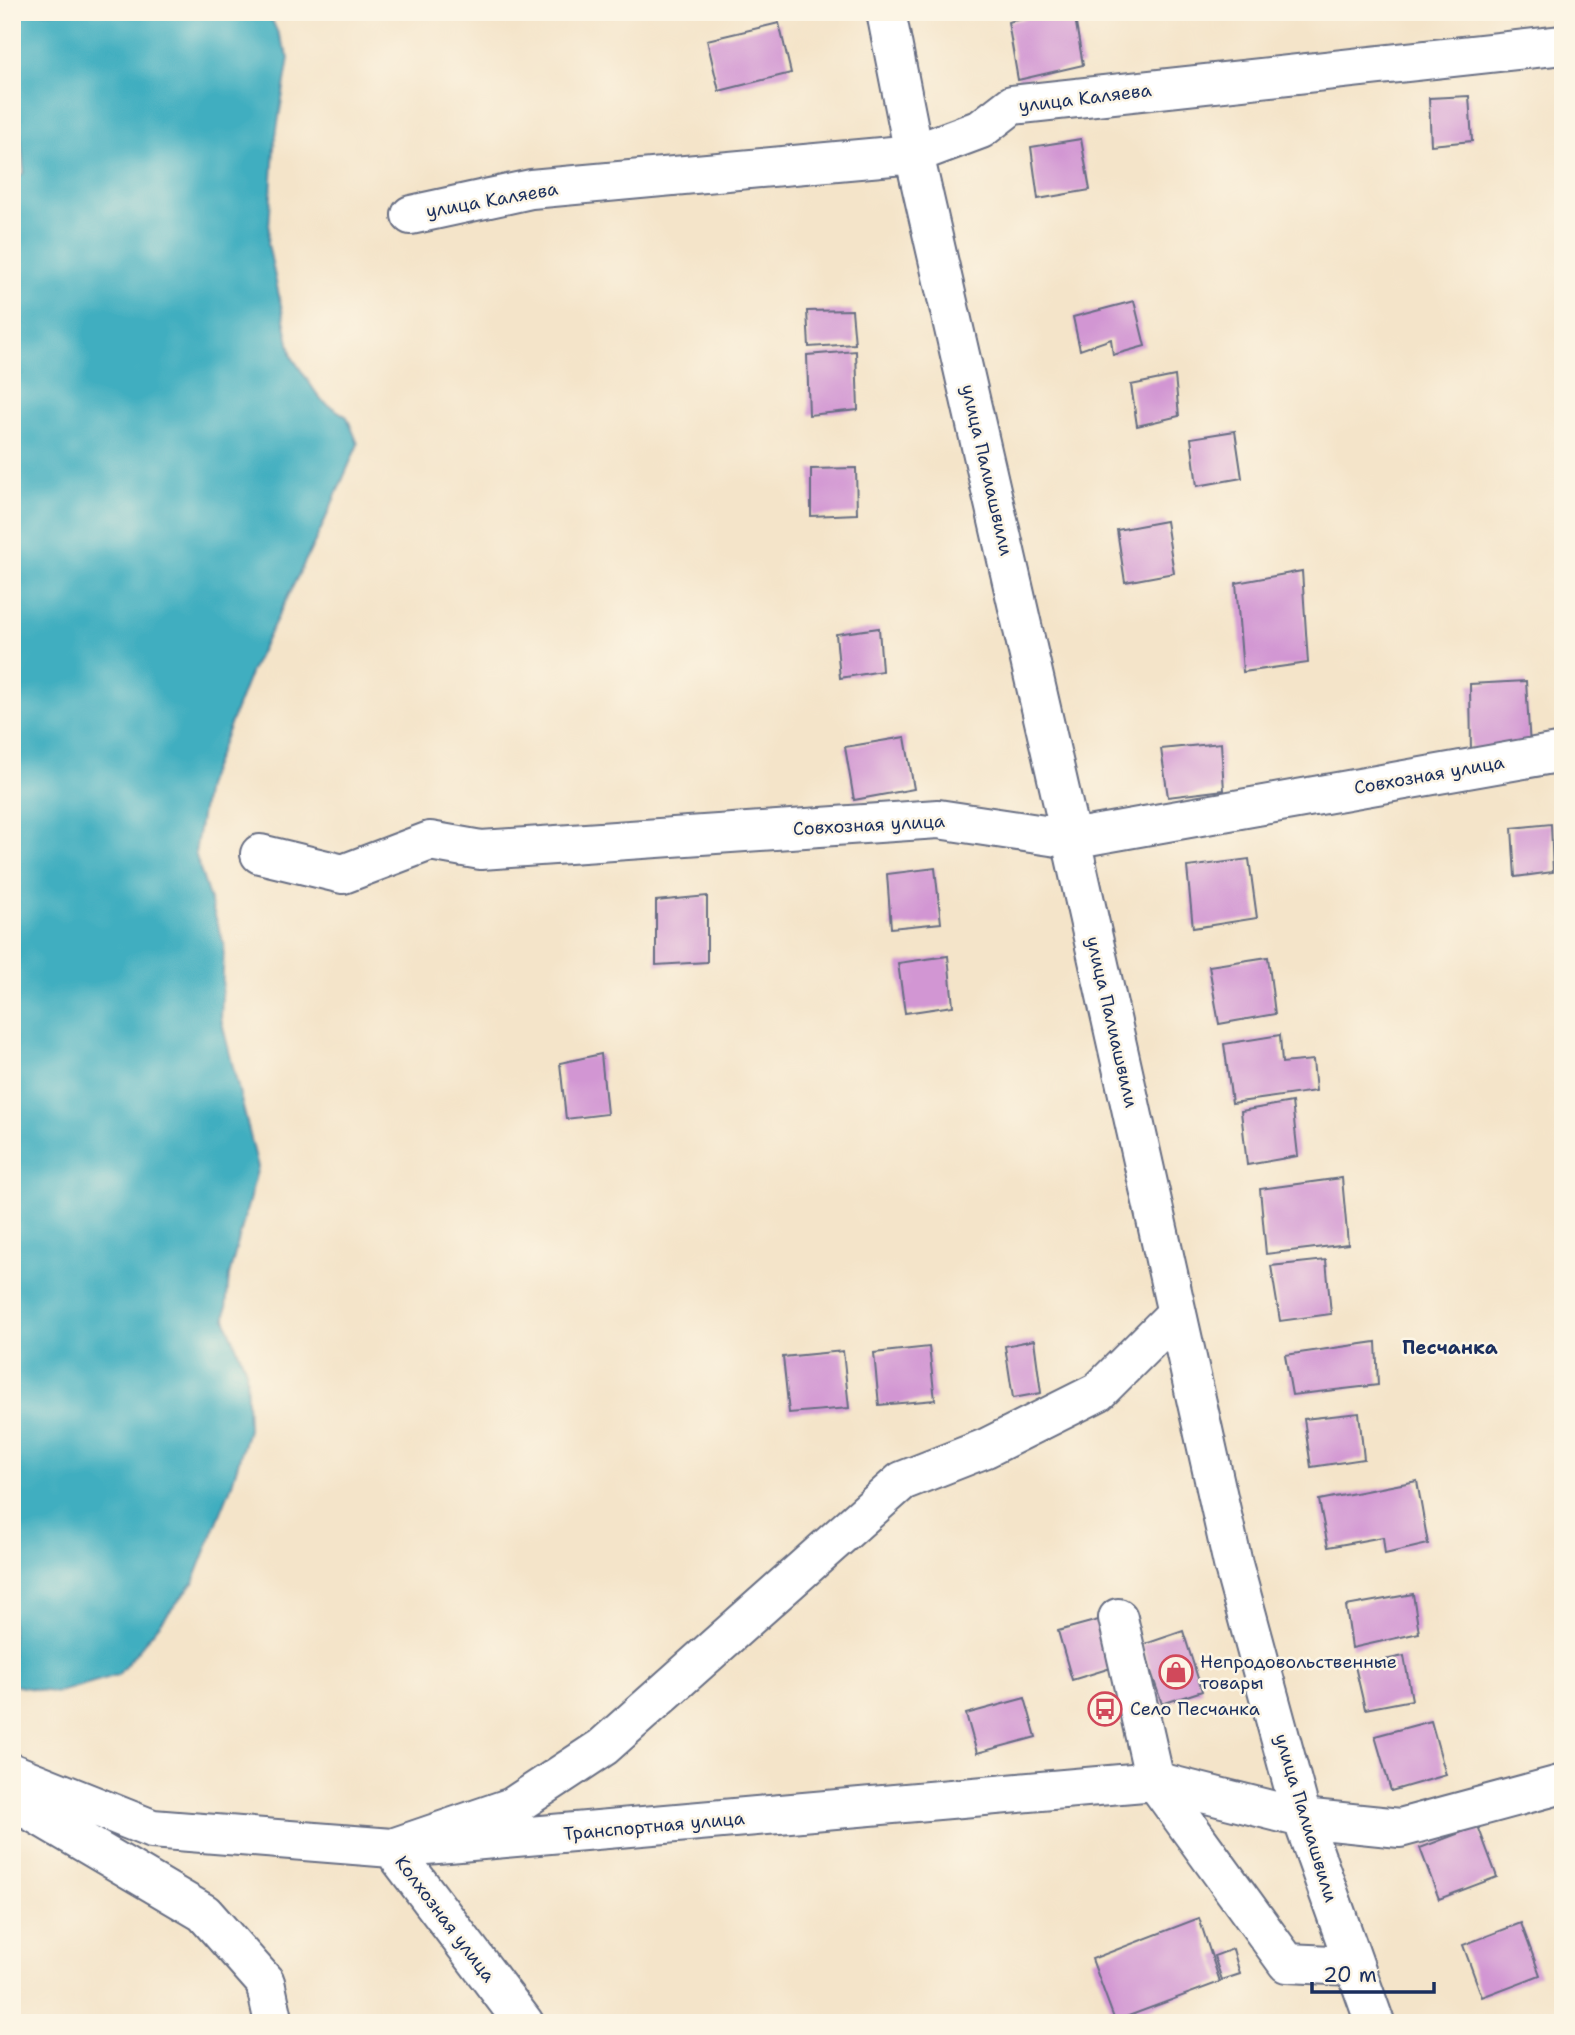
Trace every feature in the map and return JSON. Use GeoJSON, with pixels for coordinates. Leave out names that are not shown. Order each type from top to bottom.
{"type":"FeatureCollection","features":[{"type":"Feature","properties":{"kind":"street","name":"улица Палиашвили"},"geometry":{"type":"LineString","coordinates":[[886,12],[914,154],[1233,1564],[1302,1818],[1375,2023]]}},
{"type":"Feature","properties":{"kind":"street","name":"улица Каляева"},"geometry":{"type":"LineString","coordinates":[[411,215],[531,189],[914,154],[981,129],[1012,105],[1563,45]]}},
{"type":"Feature","properties":{"kind":"street","name":"Совхозная улица"},"geometry":{"type":"LineString","coordinates":[[260,854],[343,874],[430,841],[481,850],[938,819],[1071,839],[1563,752]]}},
{"type":"Feature","properties":{"kind":"street"},"geometry":{"type":"LineString","coordinates":[[392,1849],[512,1807],[603,1747],[902,1481],[986,1448],[1098,1392],[1177,1313]]}},
{"type":"Feature","properties":{"kind":"street"},"geometry":{"type":"LineString","coordinates":[[1118,1618],[1156,1782],[1287,1963],[1354,1966]]}},
{"type":"Feature","properties":{"kind":"street","name":"Транспортная улица"},"geometry":{"type":"LineString","coordinates":[[12,1773],[152,1829],[392,1849],[1156,1782],[1302,1818],[1400,1828],[1563,1784]]}},
{"type":"Feature","properties":{"kind":"street"},"geometry":{"type":"LineString","coordinates":[[12,1800],[204,1913],[265,1982],[274,2023]]}},
{"type":"Feature","properties":{"kind":"street","name":"Колхозная улица"},"geometry":{"type":"LineString","coordinates":[[392,1849],[524,2023]]}},
{"type":"Feature","properties":{"kind":"water"},"geometry":{"type":"Polygon","coordinates":[[[12,12],[255,12],[272,20],[289,58],[274,147],[268,244],[292,357],[321,400],[347,417],[358,444],[321,529],[251,671],[206,786],[195,853],[224,945],[221,1019],[258,1167],[229,1276],[225,1319],[246,1370],[248,1429],[231,1487],[193,1583],[118,1675],[56,1693],[12,1685],[12,186],[24,172],[19,116],[12,112],[12,12]]]}},
{"type":"Feature","properties":{"kind":"building"},"geometry":{"type":"Polygon","coordinates":[[[1054,12],[1074,12],[1083,65],[1018,80],[1008,22],[1054,12]]]}},
{"type":"Feature","properties":{"kind":"building"},"geometry":{"type":"Polygon","coordinates":[[[779,23],[791,73],[719,91],[707,40],[779,23]]]}},
{"type":"Feature","properties":{"kind":"building"},"geometry":{"type":"Polygon","coordinates":[[[1469,96],[1472,141],[1431,145],[1429,98],[1469,96]]]}},
{"type":"Feature","properties":{"kind":"building"},"geometry":{"type":"Polygon","coordinates":[[[1081,139],[1090,190],[1038,199],[1031,147],[1081,139]]]}},
{"type":"Feature","properties":{"kind":"building"},"geometry":{"type":"Polygon","coordinates":[[[1134,301],[1145,346],[1113,355],[1111,339],[1080,350],[1073,317],[1134,301]]]}},
{"type":"Feature","properties":{"kind":"building"},"geometry":{"type":"Polygon","coordinates":[[[852,310],[855,344],[809,347],[807,311],[852,310]]]}},
{"type":"Feature","properties":{"kind":"building"},"geometry":{"type":"Polygon","coordinates":[[[856,351],[858,410],[809,415],[807,355],[856,351]]]}},
{"type":"Feature","properties":{"kind":"building"},"geometry":{"type":"Polygon","coordinates":[[[1175,376],[1179,416],[1137,426],[1131,385],[1175,376]]]}},
{"type":"Feature","properties":{"kind":"building"},"geometry":{"type":"Polygon","coordinates":[[[1235,431],[1242,478],[1197,486],[1191,438],[1235,431]]]}},
{"type":"Feature","properties":{"kind":"building"},"geometry":{"type":"Polygon","coordinates":[[[856,468],[857,514],[811,516],[811,469],[856,468]]]}},
{"type":"Feature","properties":{"kind":"building"},"geometry":{"type":"Polygon","coordinates":[[[1166,521],[1174,573],[1125,582],[1117,530],[1166,521]]]}},
{"type":"Feature","properties":{"kind":"building"},"geometry":{"type":"Polygon","coordinates":[[[1302,571],[1308,663],[1243,672],[1236,583],[1302,571]]]}},
{"type":"Feature","properties":{"kind":"building"},"geometry":{"type":"Polygon","coordinates":[[[879,628],[882,671],[840,678],[836,634],[879,628]]]}},
{"type":"Feature","properties":{"kind":"building"},"geometry":{"type":"Polygon","coordinates":[[[1526,681],[1530,747],[1471,753],[1470,684],[1526,681]]]}},
{"type":"Feature","properties":{"kind":"building"},"geometry":{"type":"Polygon","coordinates":[[[905,737],[914,789],[854,800],[845,747],[905,737]]]}},
{"type":"Feature","properties":{"kind":"building"},"geometry":{"type":"Polygon","coordinates":[[[1221,743],[1224,790],[1168,797],[1161,749],[1221,743]]]}},
{"type":"Feature","properties":{"kind":"building"},"geometry":{"type":"Polygon","coordinates":[[[1551,824],[1553,872],[1515,877],[1512,828],[1551,824]]]}},
{"type":"Feature","properties":{"kind":"building"},"geometry":{"type":"Polygon","coordinates":[[[1249,859],[1257,918],[1193,928],[1187,867],[1249,859]]]}},
{"type":"Feature","properties":{"kind":"building"},"geometry":{"type":"Polygon","coordinates":[[[935,868],[941,923],[891,928],[887,874],[935,868]]]}},
{"type":"Feature","properties":{"kind":"building"},"geometry":{"type":"Polygon","coordinates":[[[707,896],[707,962],[656,965],[656,901],[707,896]]]}},
{"type":"Feature","properties":{"kind":"building"},"geometry":{"type":"Polygon","coordinates":[[[948,956],[953,1006],[905,1013],[898,963],[948,956]]]}},
{"type":"Feature","properties":{"kind":"building"},"geometry":{"type":"Polygon","coordinates":[[[1268,957],[1275,1014],[1219,1024],[1209,966],[1268,957]]]}},
{"type":"Feature","properties":{"kind":"building"},"geometry":{"type":"Polygon","coordinates":[[[1280,1035],[1282,1063],[1313,1060],[1316,1091],[1232,1103],[1224,1044],[1280,1035]]]}},
{"type":"Feature","properties":{"kind":"building"},"geometry":{"type":"Polygon","coordinates":[[[601,1054],[607,1114],[566,1119],[560,1063],[601,1054]]]}},
{"type":"Feature","properties":{"kind":"building"},"geometry":{"type":"Polygon","coordinates":[[[1292,1102],[1298,1156],[1247,1165],[1241,1111],[1292,1102]]]}},
{"type":"Feature","properties":{"kind":"building"},"geometry":{"type":"Polygon","coordinates":[[[1342,1178],[1348,1244],[1266,1254],[1260,1189],[1342,1178]]]}},
{"type":"Feature","properties":{"kind":"building"},"geometry":{"type":"Polygon","coordinates":[[[1326,1260],[1331,1314],[1280,1321],[1271,1266],[1326,1260]]]}},
{"type":"Feature","properties":{"kind":"building"},"geometry":{"type":"Polygon","coordinates":[[[1034,1340],[1041,1393],[1013,1398],[1005,1346],[1034,1340]]]}},
{"type":"Feature","properties":{"kind":"building"},"geometry":{"type":"Polygon","coordinates":[[[1376,1342],[1378,1385],[1292,1395],[1285,1355],[1376,1342]]]}},
{"type":"Feature","properties":{"kind":"building"},"geometry":{"type":"Polygon","coordinates":[[[929,1347],[935,1400],[879,1405],[874,1353],[929,1347]]]}},
{"type":"Feature","properties":{"kind":"building"},"geometry":{"type":"Polygon","coordinates":[[[843,1351],[849,1408],[789,1413],[783,1357],[843,1351]]]}},
{"type":"Feature","properties":{"kind":"building"},"geometry":{"type":"Polygon","coordinates":[[[1359,1413],[1364,1459],[1311,1467],[1304,1419],[1359,1413]]]}},
{"type":"Feature","properties":{"kind":"building"},"geometry":{"type":"Polygon","coordinates":[[[1417,1481],[1428,1544],[1385,1554],[1383,1537],[1328,1547],[1319,1500],[1417,1481]]]}},
{"type":"Feature","properties":{"kind":"building"},"geometry":{"type":"Polygon","coordinates":[[[1413,1594],[1419,1633],[1352,1648],[1346,1606],[1413,1594]]]}},
{"type":"Feature","properties":{"kind":"building"},"geometry":{"type":"Polygon","coordinates":[[[1102,1619],[1114,1667],[1072,1680],[1058,1631],[1102,1619]]]}},
{"type":"Feature","properties":{"kind":"building"},"geometry":{"type":"Polygon","coordinates":[[[1183,1631],[1202,1691],[1162,1704],[1142,1645],[1183,1631]]]}},
{"type":"Feature","properties":{"kind":"building"},"geometry":{"type":"Polygon","coordinates":[[[1404,1656],[1412,1700],[1365,1709],[1355,1666],[1404,1656]]]}},
{"type":"Feature","properties":{"kind":"building"},"geometry":{"type":"Polygon","coordinates":[[[1025,1698],[1036,1737],[977,1753],[966,1714],[1025,1698]]]}},
{"type":"Feature","properties":{"kind":"building"},"geometry":{"type":"Polygon","coordinates":[[[1431,1721],[1446,1775],[1391,1791],[1375,1736],[1431,1721]]]}},
{"type":"Feature","properties":{"kind":"building"},"geometry":{"type":"Polygon","coordinates":[[[1478,1826],[1497,1877],[1439,1899],[1420,1848],[1478,1826]]]}},
{"type":"Feature","properties":{"kind":"building"},"geometry":{"type":"Polygon","coordinates":[[[1199,1918],[1220,1982],[1115,2021],[1092,1959],[1199,1918]]]}},
{"type":"Feature","properties":{"kind":"building"},"geometry":{"type":"Polygon","coordinates":[[[1521,1923],[1540,1975],[1482,1997],[1463,1945],[1521,1923]]]}},
{"type":"Feature","properties":{"kind":"building"},"geometry":{"type":"Polygon","coordinates":[[[1233,1949],[1240,1974],[1222,1980],[1214,1956],[1233,1949]]]}},
{"type":"Feature","properties":{"kind":"place","name":"Непродовольственные товары"},"geometry":{"type":"Point","coordinates":[1176,1672]}},
{"type":"Feature","properties":{"kind":"place","name":"Село Песчанка"},"geometry":{"type":"Point","coordinates":[1105,1709]}},
{"type":"Feature","properties":{"kind":"district","name":"Песчанка"},"geometry":{"type":"Point","coordinates":[1450,1347]}}]}
